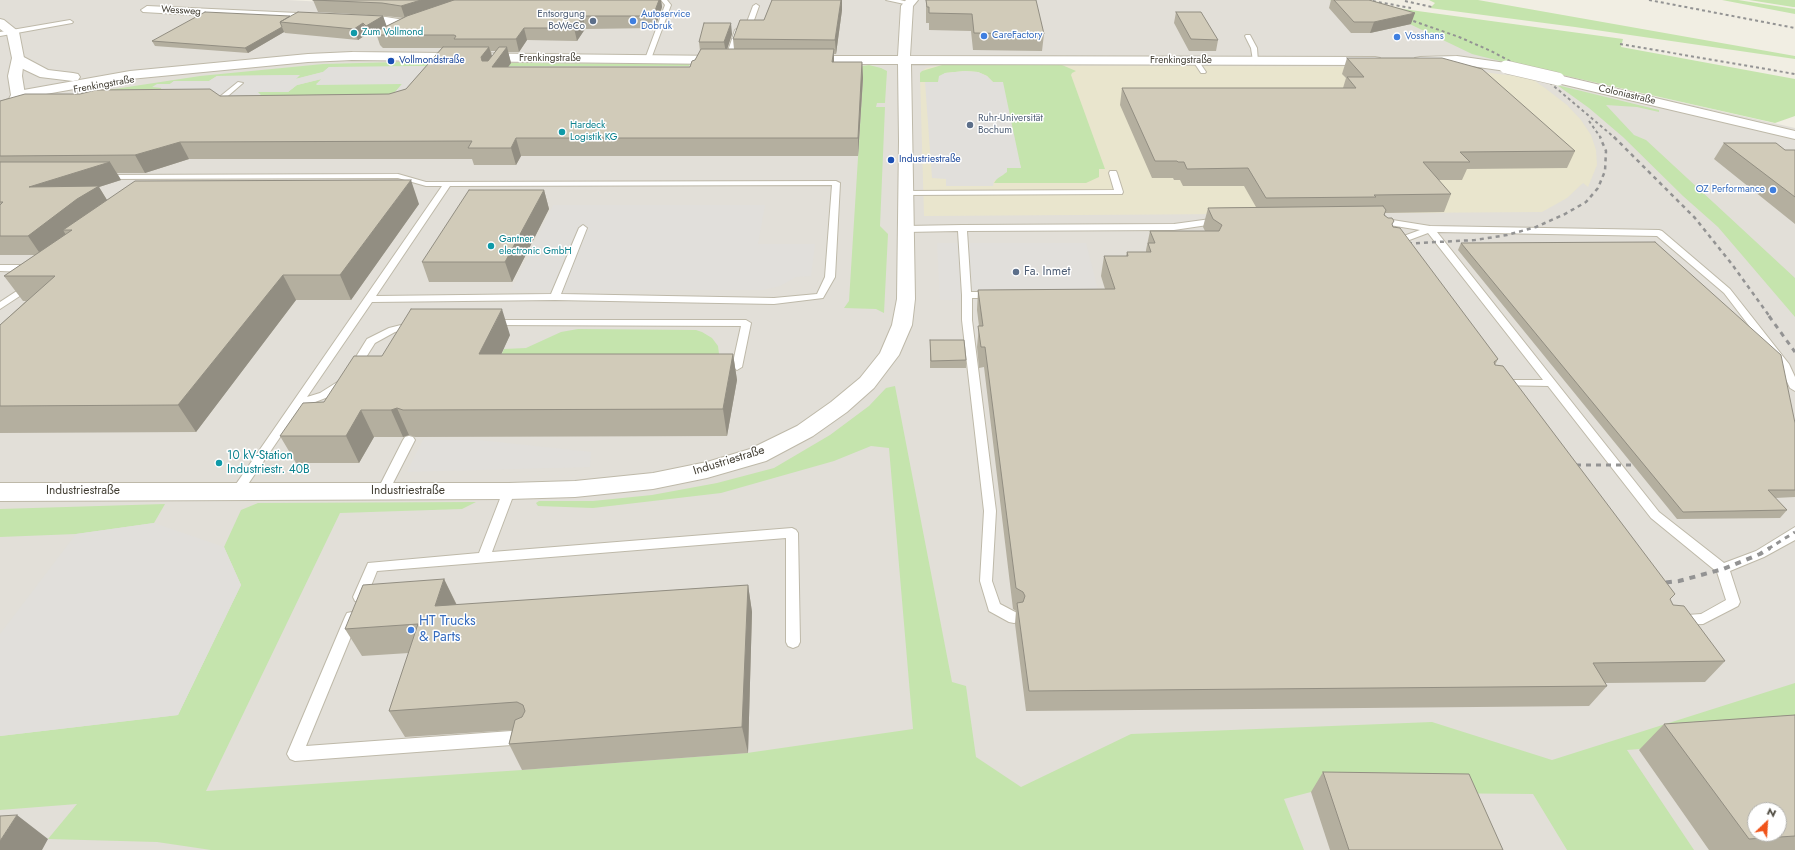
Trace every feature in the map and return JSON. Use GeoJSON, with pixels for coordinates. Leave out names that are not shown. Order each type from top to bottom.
{"type":"FeatureCollection","features":[{"type":"Feature","properties":{"kind":"street"},"geometry":{"type":"LineString","coordinates":[[904,60],[907,6],[910,1]]}},
{"type":"Feature","properties":{"kind":"street","name":"Wessweg"},"geometry":{"type":"LineString","coordinates":[[147,10],[386,20],[406,24]]}},
{"type":"Feature","properties":{"kind":"street"},"geometry":{"type":"LineString","coordinates":[[0,18],[0,24],[13,32],[18,58],[8,101]]}},
{"type":"Feature","properties":{"kind":"street"},"geometry":{"type":"LineString","coordinates":[[389,32],[420,19]]}},
{"type":"Feature","properties":{"kind":"street"},"geometry":{"type":"LineString","coordinates":[[352,56],[370,43]]}},
{"type":"Feature","properties":{"kind":"street","name":"Frenkingstraße"},"geometry":{"type":"LineString","coordinates":[[8,101],[110,78],[292,60],[352,56],[432,56],[499,63],[648,59],[699,63],[743,60]]}},
{"type":"Feature","properties":{"kind":"street"},"geometry":{"type":"LineString","coordinates":[[18,58],[26,65],[45,74],[73,77],[110,78]]}},
{"type":"Feature","properties":{"kind":"street","name":"Frenkingstraße"},"geometry":{"type":"LineString","coordinates":[[789,60],[904,60],[1200,67],[1256,61],[1390,61]]}},
{"type":"Feature","properties":{"kind":"street","name":"Industriestraße"},"geometry":{"type":"LineString","coordinates":[[0,492],[238,490],[509,492],[653,481],[707,470],[758,454],[806,431],[867,383],[889,355],[902,325],[906,299],[904,60]]}},
{"type":"Feature","properties":{"kind":"street","name":"Coloniastraße"},"geometry":{"type":"LineString","coordinates":[[1405,61],[1457,60],[1506,67],[1795,135]]}},
{"type":"Feature","properties":{"kind":"street","name":"Frenkingstraße"},"geometry":{"type":"LineString","coordinates":[[8,101],[196,70]]}},
{"type":"Feature","properties":{"kind":"lane"},"geometry":{"type":"LineString","coordinates":[[648,59],[668,5],[664,0]]}},
{"type":"Feature","properties":{"kind":"lane"},"geometry":{"type":"LineString","coordinates":[[889,0],[910,1]]}},
{"type":"Feature","properties":{"kind":"lane"},"geometry":{"type":"LineString","coordinates":[[728,60],[738,30],[750,23],[756,6]]}},
{"type":"Feature","properties":{"kind":"lane"},"geometry":{"type":"LineString","coordinates":[[0,34],[70,22]]}},
{"type":"Feature","properties":{"kind":"lane"},"geometry":{"type":"LineString","coordinates":[[1248,36],[1254,48],[1256,61]]}},
{"type":"Feature","properties":{"kind":"lane"},"geometry":{"type":"LineString","coordinates":[[204,101],[219,101],[240,83]]}},
{"type":"Feature","properties":{"kind":"lane"},"geometry":{"type":"LineString","coordinates":[[905,193],[1120,192],[1113,173]]}},
{"type":"Feature","properties":{"kind":"lane"},"geometry":{"type":"LineString","coordinates":[[168,186],[181,176]]}},
{"type":"Feature","properties":{"kind":"lane"},"geometry":{"type":"LineString","coordinates":[[97,177],[398,176],[426,184],[836,183],[830,277],[820,296],[774,301],[555,297],[370,299]]}},
{"type":"Feature","properties":{"kind":"lane"},"geometry":{"type":"LineString","coordinates":[[238,490],[448,184]]}},
{"type":"Feature","properties":{"kind":"lane"},"geometry":{"type":"LineString","coordinates":[[906,229],[1174,227],[1226,220]]}},
{"type":"Feature","properties":{"kind":"lane"},"geometry":{"type":"LineString","coordinates":[[1374,220],[1430,229],[1655,515],[1723,569],[1733,602],[1703,618],[1668,621]]}},
{"type":"Feature","properties":{"kind":"lane"},"geometry":{"type":"LineString","coordinates":[[1174,227],[1200,232]]}},
{"type":"Feature","properties":{"kind":"lane"},"geometry":{"type":"LineString","coordinates":[[1174,227],[1186,233]]}},
{"type":"Feature","properties":{"kind":"lane"},"geometry":{"type":"LineString","coordinates":[[555,297],[584,228]]}},
{"type":"Feature","properties":{"kind":"lane"},"geometry":{"type":"LineString","coordinates":[[962,228],[967,295],[967,320],[990,512],[986,581],[994,607],[1014,618]]}},
{"type":"Feature","properties":{"kind":"lane"},"geometry":{"type":"LineString","coordinates":[[1390,244],[1430,229]]}},
{"type":"Feature","properties":{"kind":"lane"},"geometry":{"type":"LineString","coordinates":[[1396,232],[1430,229],[1659,233],[1727,291],[1784,364],[1795,388]]}},
{"type":"Feature","properties":{"kind":"lane"},"geometry":{"type":"LineString","coordinates":[[0,268],[24,269],[36,265]]}},
{"type":"Feature","properties":{"kind":"lane"},"geometry":{"type":"LineString","coordinates":[[0,306],[39,278]]}},
{"type":"Feature","properties":{"kind":"lane"},"geometry":{"type":"LineString","coordinates":[[967,295],[1004,296]]}},
{"type":"Feature","properties":{"kind":"lane"},"geometry":{"type":"LineString","coordinates":[[485,324],[746,323],[737,367]]}},
{"type":"Feature","properties":{"kind":"lane"},"geometry":{"type":"LineString","coordinates":[[297,406],[324,395],[346,382],[371,342],[392,330],[422,324]]}},
{"type":"Feature","properties":{"kind":"lane"},"geometry":{"type":"LineString","coordinates":[[1490,383],[1551,383]]}},
{"type":"Feature","properties":{"kind":"lane"},"geometry":{"type":"LineString","coordinates":[[383,491],[408,440]]}},
{"type":"Feature","properties":{"kind":"lane"},"geometry":{"type":"LineString","coordinates":[[483,558],[509,492]]}},
{"type":"Feature","properties":{"kind":"lane"},"geometry":{"type":"LineString","coordinates":[[1723,569],[1760,554],[1795,532]]}},
{"type":"Feature","properties":{"kind":"lane"},"geometry":{"type":"LineString","coordinates":[[529,737],[295,754],[373,566],[792,533],[794,642]]}},
{"type":"Feature","properties":{"kind":"shaded area"},"geometry":{"type":"Polygon","coordinates":[[[0,0],[287,0],[363,4],[369,0],[1337,0],[1391,15],[1500,61],[1795,128],[1795,850],[0,850],[0,0]]]}},
{"type":"Feature","properties":{"kind":"shaded area"},"geometry":{"type":"Polygon","coordinates":[[[942,65],[1442,67],[1523,77],[1532,79],[1545,88],[1567,105],[1581,120],[1591,135],[1596,150],[1597,165],[1588,187],[1583,183],[1567,198],[1542,212],[924,216],[920,75],[926,68],[942,65]]]}},
{"type":"Feature","properties":{"kind":"shaded area"},"geometry":{"type":"Polygon","coordinates":[[[412,66],[804,67],[800,83],[430,84],[412,106],[395,111],[228,112],[218,105],[89,106],[78,109],[45,110],[58,99],[85,98],[93,92],[157,92],[162,88],[152,87],[157,84],[170,84],[174,81],[209,81],[217,76],[300,75],[296,79],[323,72],[329,67],[412,66]],[[321,79],[297,85],[288,92],[258,92],[269,103],[259,106],[263,108],[383,107],[393,104],[401,99],[389,99],[402,84],[316,85],[321,79]]]}},
{"type":"Feature","properties":{"kind":"shaded area","name":"Ruhr-Universität Bochum"},"geometry":{"type":"Polygon","coordinates":[[[965,71],[978,72],[987,76],[993,82],[1003,82],[1021,168],[1007,168],[1007,172],[994,181],[993,186],[946,186],[946,179],[932,178],[925,82],[938,82],[939,76],[945,73],[965,71]]]}},
{"type":"Feature","properties":{"kind":"shaded area"},"geometry":{"type":"Polygon","coordinates":[[[553,205],[765,205],[758,244],[815,244],[811,276],[796,277],[780,286],[763,290],[511,290],[553,205]]]}},
{"type":"Feature","properties":{"kind":"shaded area","name":"Fa. Inmet"},"geometry":{"type":"Polygon","coordinates":[[[937,243],[1086,243],[1101,301],[940,300],[937,243]]]}},
{"type":"Feature","properties":{"kind":"shaded area"},"geometry":{"type":"Polygon","coordinates":[[[423,440],[479,440],[591,452],[590,467],[407,472],[423,440]]]}},
{"type":"Feature","properties":{"kind":"shaded area"},"geometry":{"type":"Polygon","coordinates":[[[154,523],[224,547],[241,585],[178,715],[0,736],[0,634],[76,534],[154,523]]]}},
{"type":"Feature","properties":{"kind":"green space"},"geometry":{"type":"Polygon","coordinates":[[[1329,0],[1355,0],[1403,9],[1623,39],[1621,47],[1795,79],[1795,116],[1775,123],[1500,61],[1472,54],[1391,15],[1329,0]]]}},
{"type":"Feature","properties":{"kind":"green space"},"geometry":{"type":"Polygon","coordinates":[[[1429,0],[1478,0],[1795,56],[1795,59],[1575,27],[1430,8],[1435,3],[1429,0]]]}},
{"type":"Feature","properties":{"kind":"green space"},"geometry":{"type":"Polygon","coordinates":[[[1722,0],[1738,0],[1795,9],[1795,14],[1722,0]]]}},
{"type":"Feature","properties":{"kind":"green space"},"geometry":{"type":"Polygon","coordinates":[[[1749,0],[1795,0],[1795,7],[1793,7],[1749,0]]]}},
{"type":"Feature","properties":{"kind":"green space"},"geometry":{"type":"Polygon","coordinates":[[[398,62],[489,64],[487,67],[329,67],[323,72],[295,79],[299,75],[217,76],[209,81],[174,81],[170,84],[157,84],[163,87],[157,92],[62,97],[200,76],[323,64],[398,62]]]}},
{"type":"Feature","properties":{"kind":"green space"},"geometry":{"type":"Polygon","coordinates":[[[507,63],[690,64],[689,66],[504,67],[507,63]]]}},
{"type":"Feature","properties":{"kind":"green space"},"geometry":{"type":"Polygon","coordinates":[[[869,65],[887,71],[885,103],[877,103],[876,107],[885,107],[880,226],[888,234],[884,313],[876,309],[844,308],[849,301],[863,78],[815,77],[869,65]]]}},
{"type":"Feature","properties":{"kind":"green space"},"geometry":{"type":"Polygon","coordinates":[[[942,65],[1062,65],[1076,71],[1071,75],[1105,169],[1099,169],[1099,177],[1086,183],[994,183],[998,177],[1003,175],[1007,168],[1021,168],[993,82],[987,76],[978,72],[965,71],[945,73],[938,82],[920,82],[920,73],[922,71],[942,65]]]}},
{"type":"Feature","properties":{"kind":"green space"},"geometry":{"type":"Polygon","coordinates":[[[322,79],[316,84],[402,84],[390,98],[263,108],[257,92],[288,92],[297,85],[322,79]]]}},
{"type":"Feature","properties":{"kind":"green space"},"geometry":{"type":"Polygon","coordinates":[[[1557,85],[1659,110],[1659,112],[1637,107],[1606,105],[1634,135],[1646,140],[1795,278],[1795,317],[1718,227],[1683,196],[1623,137],[1589,108],[1557,85]]]}},
{"type":"Feature","properties":{"kind":"green space"},"geometry":{"type":"Polygon","coordinates":[[[578,329],[696,330],[712,338],[718,346],[719,354],[489,381],[504,349],[526,348],[561,332],[578,329]]]}},
{"type":"Feature","properties":{"kind":"green space"},"geometry":{"type":"Polygon","coordinates":[[[895,386],[952,682],[966,686],[976,757],[1021,787],[1131,734],[1432,722],[1552,760],[1795,683],[1795,736],[1627,750],[1694,850],[1567,850],[1533,794],[1311,792],[1284,799],[1304,850],[211,850],[157,842],[48,839],[77,804],[0,810],[0,736],[178,715],[241,585],[224,547],[241,510],[258,503],[476,502],[462,509],[340,513],[206,791],[747,753],[913,729],[889,448],[871,446],[834,461],[721,493],[593,508],[538,506],[536,503],[539,501],[593,501],[652,495],[717,483],[774,468],[830,435],[869,406],[886,388],[895,386]]]}},
{"type":"Feature","properties":{"kind":"green space"},"geometry":{"type":"Polygon","coordinates":[[[165,504],[154,523],[76,534],[0,537],[0,509],[165,504]]]}},
{"type":"Feature","properties":{"kind":"building"},"geometry":{"type":"Polygon","coordinates":[[[313,0],[421,0],[401,6],[382,3],[313,0]]]}},
{"type":"Feature","properties":{"kind":"building"},"geometry":{"type":"Polygon","coordinates":[[[454,0],[659,0],[653,16],[583,16],[574,28],[524,28],[516,39],[454,39],[456,36],[454,35],[379,35],[375,32],[407,16],[454,0]]]}},
{"type":"Feature","properties":{"kind":"building"},"geometry":{"type":"Polygon","coordinates":[[[772,0],[841,0],[835,40],[733,39],[740,20],[764,20],[772,0]]]}},
{"type":"Feature","properties":{"kind":"building"},"geometry":{"type":"Polygon","coordinates":[[[926,0],[1036,0],[1044,34],[974,33],[972,14],[929,13],[929,7],[927,7],[926,0]]]}},
{"type":"Feature","properties":{"kind":"building"},"geometry":{"type":"Polygon","coordinates":[[[1334,0],[1369,0],[1415,13],[1374,22],[1354,22],[1334,0]]]}},
{"type":"Feature","properties":{"kind":"building"},"geometry":{"type":"Polygon","coordinates":[[[205,12],[290,16],[280,22],[282,27],[245,48],[152,41],[205,12]]]}},
{"type":"Feature","properties":{"kind":"building"},"geometry":{"type":"Polygon","coordinates":[[[298,12],[383,16],[366,26],[363,23],[354,29],[280,22],[298,12]]]}},
{"type":"Feature","properties":{"kind":"building"},"geometry":{"type":"Polygon","coordinates":[[[1176,12],[1201,12],[1218,40],[1191,39],[1176,12]]]}},
{"type":"Feature","properties":{"kind":"building"},"geometry":{"type":"Polygon","coordinates":[[[704,23],[731,23],[724,42],[699,42],[704,23]]]}},
{"type":"Feature","properties":{"kind":"building"},"geometry":{"type":"Polygon","coordinates":[[[443,47],[489,47],[481,57],[482,61],[488,61],[499,47],[507,47],[492,67],[690,67],[692,61],[695,60],[701,49],[834,49],[832,62],[862,62],[858,138],[516,138],[511,148],[468,148],[472,141],[180,142],[135,155],[0,156],[0,101],[25,94],[80,94],[96,90],[210,89],[220,96],[389,94],[406,89],[443,47]]]}},
{"type":"Feature","properties":{"kind":"building"},"geometry":{"type":"Polygon","coordinates":[[[1347,58],[1442,58],[1482,69],[1575,151],[1460,152],[1470,162],[1423,162],[1451,194],[1374,195],[1376,197],[1266,198],[1248,168],[1187,169],[1184,162],[1155,161],[1122,88],[1356,88],[1347,77],[1364,77],[1347,58]]]}},
{"type":"Feature","properties":{"kind":"building"},"geometry":{"type":"Polygon","coordinates":[[[1724,143],[1776,143],[1785,150],[1795,150],[1795,197],[1724,143]]]}},
{"type":"Feature","properties":{"kind":"building"},"geometry":{"type":"Polygon","coordinates":[[[0,162],[110,162],[29,187],[99,186],[77,199],[28,236],[0,236],[0,205],[3,202],[0,202],[0,162]]]}},
{"type":"Feature","properties":{"kind":"building"},"geometry":{"type":"Polygon","coordinates":[[[411,180],[340,275],[283,275],[178,405],[0,406],[0,325],[55,276],[4,276],[72,230],[63,230],[135,181],[411,180]]]}},
{"type":"Feature","properties":{"kind":"building"},"geometry":{"type":"Polygon","coordinates":[[[469,190],[544,190],[505,262],[422,262],[469,190]]]}},
{"type":"Feature","properties":{"kind":"building"},"geometry":{"type":"Polygon","coordinates":[[[1383,206],[1386,210],[1384,215],[1388,218],[1392,218],[1394,221],[1392,224],[1393,227],[1400,228],[1498,359],[1494,362],[1495,365],[1503,366],[1675,594],[1670,599],[1673,605],[1684,606],[1725,661],[1593,663],[1607,686],[1029,691],[1017,603],[1023,602],[1025,596],[1023,592],[1016,588],[985,347],[981,347],[978,326],[983,326],[978,290],[1115,289],[1104,256],[1128,256],[1127,252],[1151,252],[1148,243],[1155,243],[1150,231],[1219,231],[1222,225],[1213,219],[1208,208],[1383,206]]]}},
{"type":"Feature","properties":{"kind":"building"},"geometry":{"type":"Polygon","coordinates":[[[1655,242],[1781,355],[1795,423],[1795,490],[1768,490],[1787,510],[1683,512],[1461,243],[1655,242]]]}},
{"type":"Feature","properties":{"kind":"building"},"geometry":{"type":"Polygon","coordinates":[[[411,309],[502,309],[479,354],[733,354],[723,409],[403,410],[397,408],[391,410],[361,410],[346,436],[280,436],[303,403],[324,402],[354,356],[382,356],[411,309]]]}},
{"type":"Feature","properties":{"kind":"building"},"geometry":{"type":"Polygon","coordinates":[[[930,340],[964,340],[966,360],[931,361],[930,340]]]}},
{"type":"Feature","properties":{"kind":"building"},"geometry":{"type":"Polygon","coordinates":[[[444,579],[435,606],[748,585],[742,727],[509,744],[515,720],[522,717],[525,711],[523,705],[517,702],[389,711],[418,624],[345,629],[363,585],[444,579]]]}},
{"type":"Feature","properties":{"kind":"building"},"geometry":{"type":"Polygon","coordinates":[[[1795,715],[1795,836],[1787,837],[1787,802],[1747,802],[1747,836],[1664,724],[1795,715]]]}},
{"type":"Feature","properties":{"kind":"building"},"geometry":{"type":"Polygon","coordinates":[[[1323,772],[1469,774],[1503,850],[1349,850],[1323,772]]]}},
{"type":"Feature","properties":{"kind":"building"},"geometry":{"type":"Polygon","coordinates":[[[17,815],[0,841],[0,816],[17,815]]]}},
{"type":"Feature","properties":{"kind":"railway"},"geometry":{"type":"LineString","coordinates":[[1367,0],[1411,8]]}},
{"type":"Feature","properties":{"kind":"railway"},"geometry":{"type":"LineString","coordinates":[[1649,0],[1795,28]]}},
{"type":"Feature","properties":{"kind":"railway"},"geometry":{"type":"LineString","coordinates":[[1405,1],[1432,7]]}},
{"type":"Feature","properties":{"kind":"railway"},"geometry":{"type":"LineString","coordinates":[[1402,17],[1459,37],[1491,51],[1549,82],[1615,138]]}},
{"type":"Feature","properties":{"kind":"railway"},"geometry":{"type":"LineString","coordinates":[[1620,44],[1795,74]]}},
{"type":"Feature","properties":{"kind":"railway"},"geometry":{"type":"LineString","coordinates":[[1589,121],[1601,138]]}},
{"type":"Feature","properties":{"kind":"railway"},"geometry":{"type":"LineString","coordinates":[[1400,244],[1475,240],[1507,235],[1536,227],[1565,214],[1586,202],[1598,188],[1605,171],[1606,151],[1600,137]]}},
{"type":"Feature","properties":{"kind":"railway"},"geometry":{"type":"LineString","coordinates":[[1615,138],[1695,218],[1731,263],[1770,317]]}},
{"type":"Feature","properties":{"kind":"railway"},"geometry":{"type":"LineString","coordinates":[[1769,316],[1795,352]]}},
{"type":"Feature","properties":{"kind":"railway"},"geometry":{"type":"LineString","coordinates":[[1566,465],[1632,465]]}},
{"type":"Feature","properties":{"kind":"railway"},"geometry":{"type":"LineString","coordinates":[[1768,549],[1795,532]]}},
{"type":"Feature","properties":{"kind":"railway"},"geometry":{"type":"LineString","coordinates":[[1654,584],[1679,581],[1723,569],[1760,554],[1770,548]]}},
{"type":"Feature","properties":{"kind":"place","name":"Entsorgung BoWeCo"},"geometry":{"type":"Point","coordinates":[593,21]}},
{"type":"Feature","properties":{"kind":"place","name":"Autoservice Dobruk"},"geometry":{"type":"Point","coordinates":[633,21]}},
{"type":"Feature","properties":{"kind":"place","name":"Zum Vollmond"},"geometry":{"type":"Point","coordinates":[354,33]}},
{"type":"Feature","properties":{"kind":"place","name":"CareFactory"},"geometry":{"type":"Point","coordinates":[984,36]}},
{"type":"Feature","properties":{"kind":"place","name":"Vosshans"},"geometry":{"type":"Point","coordinates":[1397,37]}},
{"type":"Feature","properties":{"kind":"place","name":"Vollmondstraße"},"geometry":{"type":"Point","coordinates":[391,61]}},
{"type":"Feature","properties":{"kind":"place","name":"Ruhr-Universität Bochum"},"geometry":{"type":"Point","coordinates":[970,125]}},
{"type":"Feature","properties":{"kind":"place","name":"Hardeck Logistik KG"},"geometry":{"type":"Point","coordinates":[562,132]}},
{"type":"Feature","properties":{"kind":"place","name":"Industriestraße"},"geometry":{"type":"Point","coordinates":[891,160]}},
{"type":"Feature","properties":{"kind":"place","name":"OZ Performance"},"geometry":{"type":"Point","coordinates":[1773,190]}},
{"type":"Feature","properties":{"kind":"place","name":"Gantner electronic GmbH"},"geometry":{"type":"Point","coordinates":[491,246]}},
{"type":"Feature","properties":{"kind":"place","name":"Fa. Inmet"},"geometry":{"type":"Point","coordinates":[1016,272]}},
{"type":"Feature","properties":{"kind":"place","name":"10 kV-Station Industriestr. 40B"},"geometry":{"type":"Point","coordinates":[219,463]}},
{"type":"Feature","properties":{"kind":"place","name":"HT Trucks & Parts"},"geometry":{"type":"Point","coordinates":[411,630]}}]}
